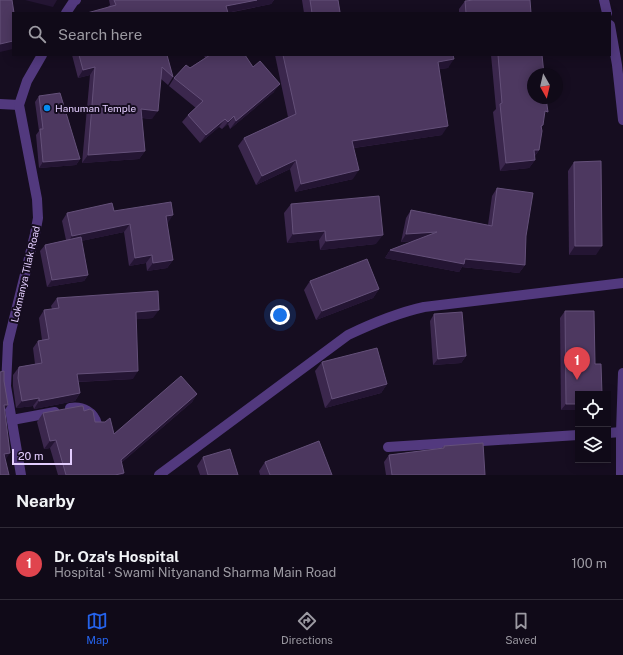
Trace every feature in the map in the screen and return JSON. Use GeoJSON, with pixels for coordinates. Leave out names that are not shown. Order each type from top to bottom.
{"type":"FeatureCollection","features":[{"type":"Feature","properties":{"kind":"street"},"geometry":{"type":"LineString","coordinates":[[67,12],[74,0]]}},
{"type":"Feature","properties":{"kind":"street"},"geometry":{"type":"LineString","coordinates":[[604,0],[607,12]]}},
{"type":"Feature","properties":{"kind":"street"},"geometry":{"type":"LineString","coordinates":[[611,31],[617,65],[623,120]]}},
{"type":"Feature","properties":{"kind":"street","name":"Lokmanya Tilak Road"},"geometry":{"type":"LineString","coordinates":[[21,475],[6,386],[8,343],[38,218],[37,199],[19,105],[27,81],[41,56]]}},
{"type":"Feature","properties":{"kind":"street"},"geometry":{"type":"LineString","coordinates":[[0,104],[19,105]]}},
{"type":"Feature","properties":{"kind":"street"},"geometry":{"type":"LineString","coordinates":[[159,475],[348,335],[374,322],[397,313],[424,307],[623,284]]}},
{"type":"Feature","properties":{"kind":"street"},"geometry":{"type":"LineString","coordinates":[[621,475],[623,373]]}},
{"type":"Feature","properties":{"kind":"street"},"geometry":{"type":"LineString","coordinates":[[12,420],[76,407],[84,409],[95,418],[96,424]]}},
{"type":"Feature","properties":{"kind":"street"},"geometry":{"type":"LineString","coordinates":[[611,433],[621,432]]}},
{"type":"Feature","properties":{"kind":"street"},"geometry":{"type":"LineString","coordinates":[[388,447],[575,435]]}},
{"type":"Feature","properties":{"kind":"building"},"geometry":{"type":"Polygon","coordinates":[[[0,0],[12,0],[14,12],[12,12],[12,41],[0,44],[0,0]]]}},
{"type":"Feature","properties":{"kind":"building"},"geometry":{"type":"Polygon","coordinates":[[[114,0],[257,0],[226,6],[228,12],[91,12],[116,5],[114,0]]]}},
{"type":"Feature","properties":{"kind":"building"},"geometry":{"type":"Polygon","coordinates":[[[310,0],[338,0],[340,12],[312,12],[310,0]]]}},
{"type":"Feature","properties":{"kind":"building"},"geometry":{"type":"Polygon","coordinates":[[[530,0],[531,12],[466,12],[465,1],[530,0]]]}},
{"type":"Feature","properties":{"kind":"building"},"geometry":{"type":"Polygon","coordinates":[[[79,56],[167,56],[173,77],[162,67],[158,111],[141,109],[145,151],[88,155],[95,67],[83,70],[79,56]]]}},
{"type":"Feature","properties":{"kind":"building"},"geometry":{"type":"Polygon","coordinates":[[[208,56],[246,56],[253,67],[260,61],[280,84],[236,121],[234,116],[228,122],[225,119],[206,135],[188,115],[203,101],[174,78],[186,65],[190,68],[208,56]]]}},
{"type":"Feature","properties":{"kind":"building"},"geometry":{"type":"Polygon","coordinates":[[[283,56],[453,56],[454,59],[438,62],[448,126],[352,141],[359,170],[301,184],[296,160],[262,176],[244,138],[296,114],[283,56]]]}},
{"type":"Feature","properties":{"kind":"building"},"geometry":{"type":"Polygon","coordinates":[[[498,56],[542,56],[543,68],[527,68],[527,104],[547,104],[548,112],[545,111],[543,125],[541,126],[542,131],[539,150],[534,150],[535,160],[506,163],[500,104],[502,103],[498,56]]]}},
{"type":"Feature","properties":{"kind":"building"},"geometry":{"type":"Polygon","coordinates":[[[60,93],[80,159],[43,162],[40,129],[43,129],[39,96],[60,93]]]}},
{"type":"Feature","properties":{"kind":"building"},"geometry":{"type":"Polygon","coordinates":[[[601,161],[602,246],[575,246],[574,162],[601,161]]]}},
{"type":"Feature","properties":{"kind":"building"},"geometry":{"type":"Polygon","coordinates":[[[497,188],[533,193],[526,236],[525,265],[465,259],[464,264],[390,250],[437,232],[406,234],[411,210],[492,226],[497,188]]]}},
{"type":"Feature","properties":{"kind":"building"},"geometry":{"type":"Polygon","coordinates":[[[379,196],[383,235],[326,241],[325,231],[293,234],[291,204],[379,196]]]}},
{"type":"Feature","properties":{"kind":"building"},"geometry":{"type":"Polygon","coordinates":[[[171,202],[173,215],[166,216],[173,260],[153,263],[152,255],[135,258],[130,224],[72,236],[67,213],[112,203],[114,211],[171,202]]]}},
{"type":"Feature","properties":{"kind":"building"},"geometry":{"type":"Polygon","coordinates":[[[81,237],[88,275],[52,280],[45,245],[81,237]]]}},
{"type":"Feature","properties":{"kind":"building"},"geometry":{"type":"Polygon","coordinates":[[[367,259],[379,289],[322,311],[310,281],[367,259]]]}},
{"type":"Feature","properties":{"kind":"building"},"geometry":{"type":"Polygon","coordinates":[[[158,291],[159,310],[136,312],[138,371],[77,374],[80,393],[39,401],[39,398],[22,401],[18,378],[19,367],[42,363],[38,341],[49,339],[44,310],[59,308],[57,298],[158,291]]]}},
{"type":"Feature","properties":{"kind":"building"},"geometry":{"type":"Polygon","coordinates":[[[565,311],[594,311],[595,364],[601,364],[602,391],[575,391],[575,404],[566,404],[565,311]]]}},
{"type":"Feature","properties":{"kind":"building"},"geometry":{"type":"Polygon","coordinates":[[[462,312],[466,356],[438,359],[434,314],[462,312]]]}},
{"type":"Feature","properties":{"kind":"building"},"geometry":{"type":"Polygon","coordinates":[[[377,348],[387,384],[332,399],[322,362],[377,348]]]}},
{"type":"Feature","properties":{"kind":"building"},"geometry":{"type":"Polygon","coordinates":[[[4,371],[8,405],[4,405],[10,453],[4,454],[9,475],[0,475],[0,372],[4,371]]]}},
{"type":"Feature","properties":{"kind":"building"},"geometry":{"type":"Polygon","coordinates":[[[181,376],[197,394],[121,460],[124,473],[115,475],[66,475],[56,440],[50,441],[43,413],[83,406],[84,411],[90,409],[93,411],[95,422],[105,422],[110,418],[114,434],[181,376]]]}},
{"type":"Feature","properties":{"kind":"building"},"geometry":{"type":"Polygon","coordinates":[[[319,441],[332,475],[270,475],[265,462],[319,441]]]}},
{"type":"Feature","properties":{"kind":"building"},"geometry":{"type":"Polygon","coordinates":[[[483,443],[485,475],[392,475],[389,455],[444,448],[444,446],[483,443]]]}},
{"type":"Feature","properties":{"kind":"building"},"geometry":{"type":"Polygon","coordinates":[[[230,449],[238,475],[208,475],[203,457],[230,449]]]}},
{"type":"Feature","properties":{"kind":"place","name":"Hanuman Temple"},"geometry":{"type":"Point","coordinates":[47,108]}},
{"type":"Feature","properties":{"kind":"place","name":"Dr. Oza's Hospital"},"geometry":{"type":"Point","coordinates":[577,380]}}]}
